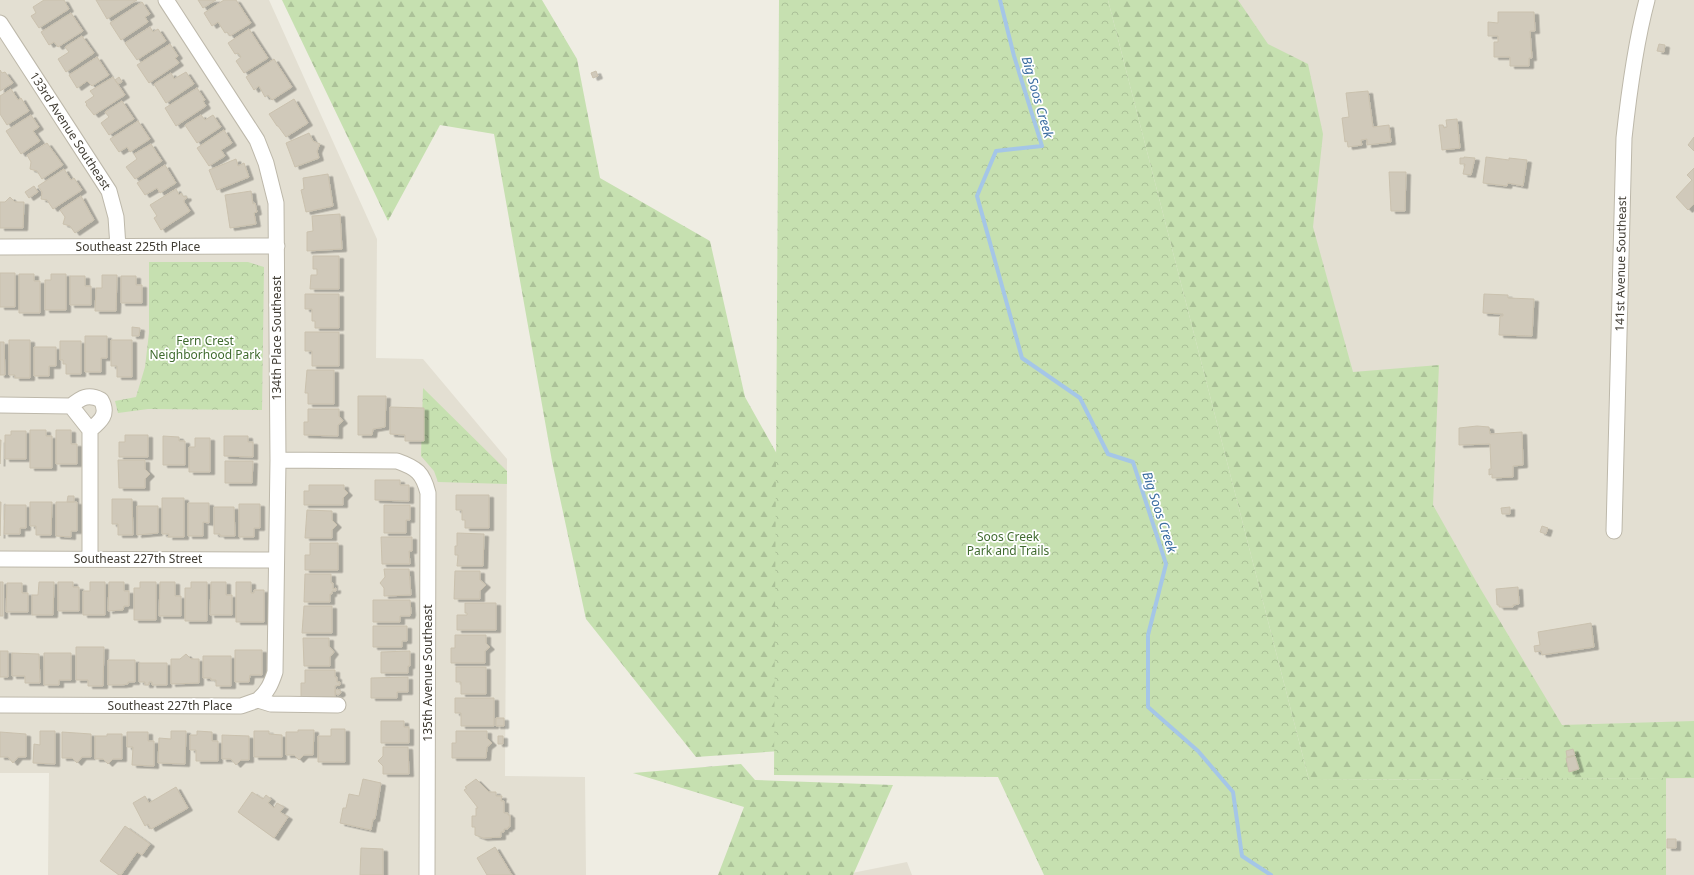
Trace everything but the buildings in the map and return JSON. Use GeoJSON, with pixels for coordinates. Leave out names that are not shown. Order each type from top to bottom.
{"type":"FeatureCollection","features":[{"type":"Feature","properties":{"kind":"street","name":"134th Place Southeast"},"geometry":{"type":"LineString","coordinates":[[166,0],[257,140],[266,162],[276,203],[278,460],[275,672],[269,688],[258,700]]}},
{"type":"Feature","properties":{"kind":"street","name":"141st Avenue Southeast"},"geometry":{"type":"LineString","coordinates":[[1614,531],[1624,141],[1629,89],[1641,21],[1647,0]]}},
{"type":"Feature","properties":{"kind":"street","name":"133rd Avenue Southeast"},"geometry":{"type":"LineString","coordinates":[[0,23],[109,191],[116,217],[118,247]]}},
{"type":"Feature","properties":{"kind":"street","name":"Southeast 225th Place"},"geometry":{"type":"LineString","coordinates":[[0,247],[277,246]]}},
{"type":"Feature","properties":{"kind":"street"},"geometry":{"type":"LineString","coordinates":[[0,405],[71,406],[81,398],[90,396],[100,400],[105,411],[104,417],[101,421],[90,430]]}},
{"type":"Feature","properties":{"kind":"street"},"geometry":{"type":"LineString","coordinates":[[71,406],[90,430],[90,559]]}},
{"type":"Feature","properties":{"kind":"street","name":"135th Avenue Southeast"},"geometry":{"type":"LineString","coordinates":[[278,460],[397,462],[408,465],[420,472],[425,480],[428,493],[427,875]]}},
{"type":"Feature","properties":{"kind":"street","name":"Southeast 227th Street"},"geometry":{"type":"LineString","coordinates":[[0,559],[276,560]]}},
{"type":"Feature","properties":{"kind":"street","name":"Southeast 227th Place"},"geometry":{"type":"LineString","coordinates":[[0,705],[241,706],[258,700],[271,704],[338,705]]}},
{"type":"Feature","properties":{"kind":"shaded area"},"geometry":{"type":"Polygon","coordinates":[[[0,0],[269,0],[377,239],[376,358],[423,359],[507,459],[505,776],[585,777],[586,875],[48,875],[49,773],[0,773],[0,0]]]}},
{"type":"Feature","properties":{"kind":"shaded area"},"geometry":{"type":"Polygon","coordinates":[[[1108,0],[1694,0],[1694,875],[1666,875],[1666,778],[1309,780],[1108,0]]]}},
{"type":"Feature","properties":{"kind":"shaded area"},"geometry":{"type":"Polygon","coordinates":[[[907,862],[912,875],[842,875],[907,862]]]}},
{"type":"Feature","properties":{"kind":"green space"},"geometry":{"type":"Polygon","coordinates":[[[282,0],[542,0],[577,59],[600,178],[710,241],[745,397],[937,740],[696,757],[586,619],[552,461],[494,134],[440,125],[388,221],[282,0]]]}},
{"type":"Feature","properties":{"kind":"green space","name":"Soos Creek Park and Trails"},"geometry":{"type":"Polygon","coordinates":[[[779,0],[1108,0],[1309,780],[1666,778],[1666,875],[1044,875],[998,777],[774,775],[779,0]]]}},
{"type":"Feature","properties":{"kind":"green space"},"geometry":{"type":"Polygon","coordinates":[[[1108,0],[1238,0],[1268,44],[1308,64],[1323,134],[1313,227],[1353,372],[1439,365],[1433,505],[1477,583],[1562,725],[1694,721],[1694,778],[1309,780],[1108,0]]]}},
{"type":"Feature","properties":{"kind":"green space","name":"Fern Crest Neighborhood Park"},"geometry":{"type":"Polygon","coordinates":[[[149,262],[248,262],[264,267],[262,410],[148,409],[118,413],[115,401],[136,397],[145,367],[149,333],[149,262]]]}},
{"type":"Feature","properties":{"kind":"green space"},"geometry":{"type":"Polygon","coordinates":[[[423,388],[507,471],[507,484],[438,482],[434,471],[421,456],[423,388]]]}},
{"type":"Feature","properties":{"kind":"green space"},"geometry":{"type":"Polygon","coordinates":[[[741,764],[755,780],[893,785],[853,875],[718,875],[744,807],[633,773],[741,764]]]}},
{"type":"Feature","properties":{"kind":"waterway","name":"Big Soos Creek"},"geometry":{"type":"LineString","coordinates":[[1000,0],[1014,56],[1042,146],[996,151],[977,196],[1022,358],[1080,398],[1108,454],[1133,462],[1166,564],[1148,635],[1148,707],[1198,751],[1233,792],[1242,856],[1271,875]]}}]}
